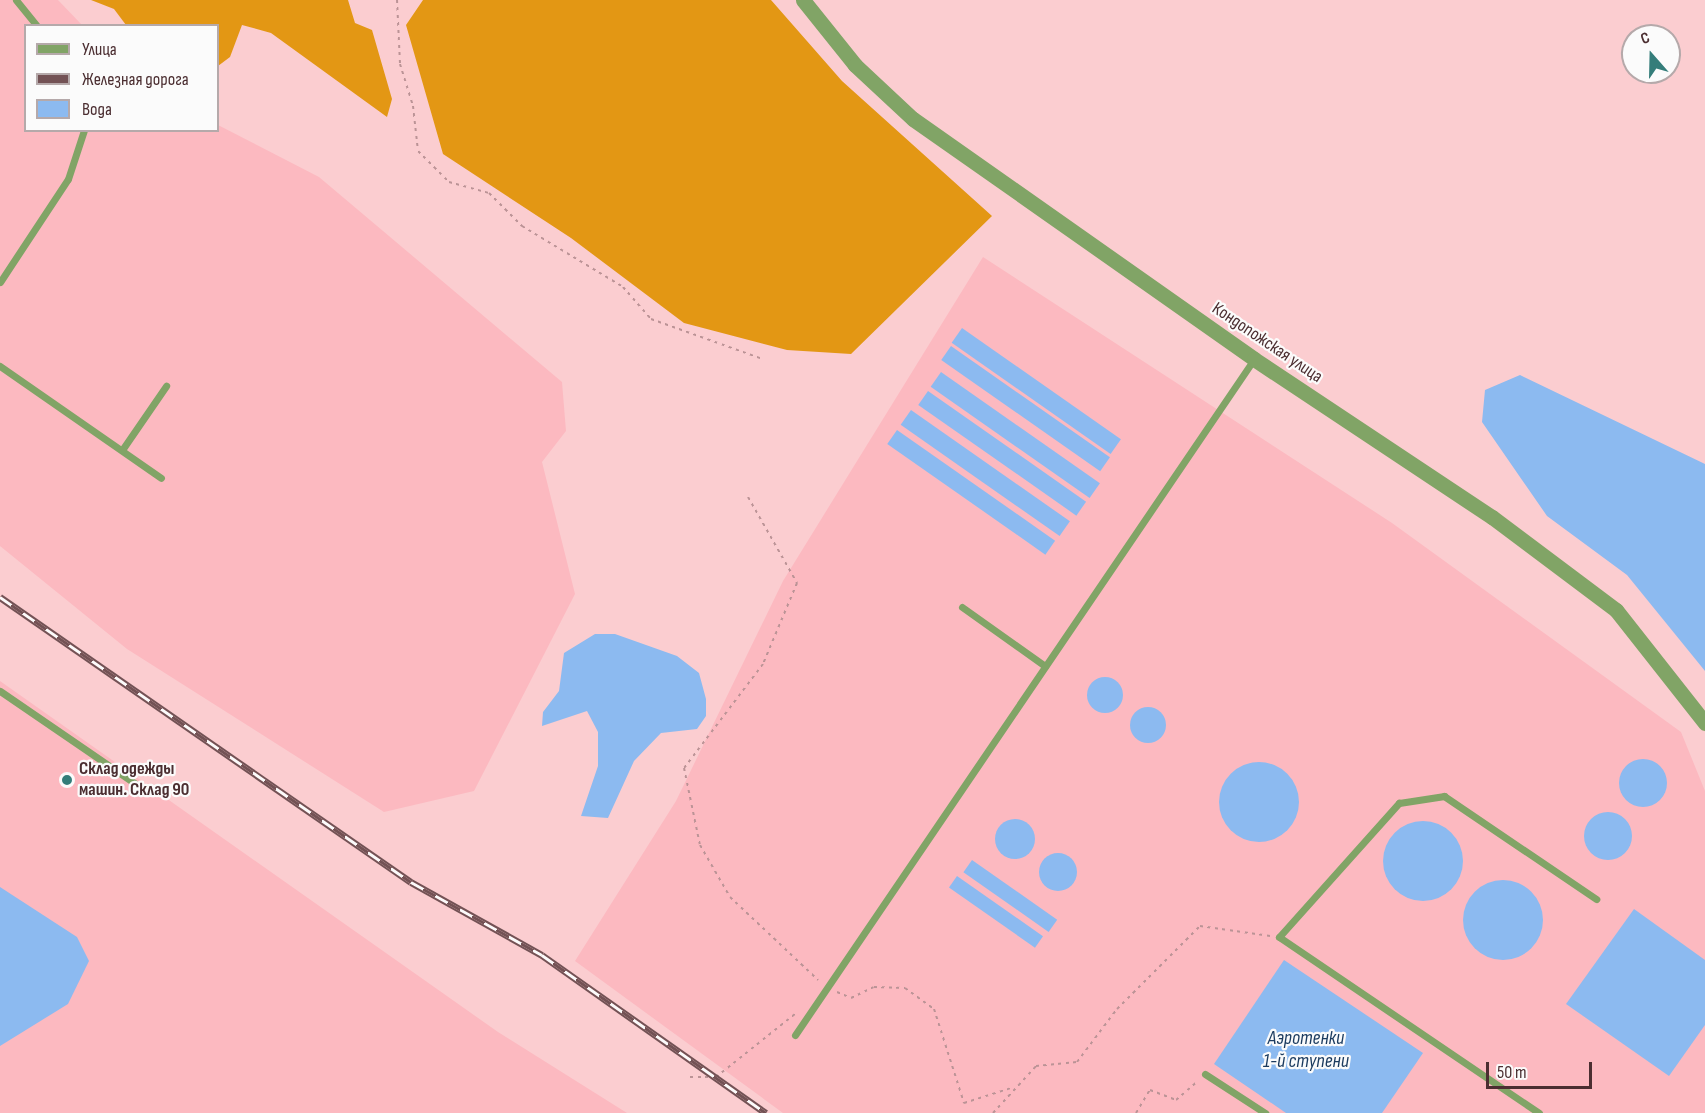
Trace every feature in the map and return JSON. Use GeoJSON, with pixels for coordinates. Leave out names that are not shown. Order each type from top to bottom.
{"type":"FeatureCollection","features":[{"type":"Feature","properties":{"kind":"street","name":"Кондопожская улица"},"geometry":{"type":"LineString","coordinates":[[803,0],[855,66],[913,120],[1254,359],[1492,517],[1616,610],[1705,723]]}},
{"type":"Feature","properties":{"kind":"lane"},"geometry":{"type":"LineString","coordinates":[[16,0],[35,24]]}},
{"type":"Feature","properties":{"kind":"lane"},"geometry":{"type":"LineString","coordinates":[[0,282],[68,179],[83,132]]}},
{"type":"Feature","properties":{"kind":"lane"},"geometry":{"type":"LineString","coordinates":[[795,1035],[1254,359]]}},
{"type":"Feature","properties":{"kind":"lane"},"geometry":{"type":"LineString","coordinates":[[0,366],[161,478]]}},
{"type":"Feature","properties":{"kind":"lane"},"geometry":{"type":"LineString","coordinates":[[122,450],[166,387]]}},
{"type":"Feature","properties":{"kind":"lane"},"geometry":{"type":"LineString","coordinates":[[962,607],[1045,666]]}},
{"type":"Feature","properties":{"kind":"lane"},"geometry":{"type":"LineString","coordinates":[[0,691],[140,787]]}},
{"type":"Feature","properties":{"kind":"lane"},"geometry":{"type":"LineString","coordinates":[[1539,1113],[1279,937],[1399,803],[1444,796],[1596,899]]}},
{"type":"Feature","properties":{"kind":"lane"},"geometry":{"type":"LineString","coordinates":[[1205,1074],[1265,1113]]}},
{"type":"Feature","properties":{"kind":"path"},"geometry":{"type":"LineString","coordinates":[[397,0],[400,64],[413,105],[418,151],[449,182],[489,193],[522,226],[623,287],[651,319],[760,358]]}},
{"type":"Feature","properties":{"kind":"path"},"geometry":{"type":"LineString","coordinates":[[748,497],[797,583],[763,664],[684,768],[700,845],[730,897],[827,989],[851,998],[874,987],[905,988],[934,1009],[964,1102],[1011,1088]]}},
{"type":"Feature","properties":{"kind":"path"},"geometry":{"type":"LineString","coordinates":[[993,1113],[1011,1088],[1036,1066],[1077,1062],[1117,1009],[1200,926],[1279,937]]}},
{"type":"Feature","properties":{"kind":"path"},"geometry":{"type":"LineString","coordinates":[[690,1077],[716,1077],[799,1011]]}},
{"type":"Feature","properties":{"kind":"path"},"geometry":{"type":"LineString","coordinates":[[1136,1113],[1150,1090],[1176,1100],[1205,1074]]}},
{"type":"Feature","properties":{"kind":"shaded area"},"geometry":{"type":"Polygon","coordinates":[[[0,0],[58,0],[81,24],[24,24],[24,132],[219,132],[219,126],[319,177],[562,382],[566,431],[542,462],[575,594],[474,791],[384,812],[127,649],[0,546],[0,0]]]}},
{"type":"Feature","properties":{"kind":"shaded area"},"geometry":{"type":"Polygon","coordinates":[[[91,0],[348,0],[355,23],[372,30],[392,99],[387,117],[271,33],[242,25],[230,57],[219,65],[219,24],[125,24],[114,9],[91,0]]]}},
{"type":"Feature","properties":{"kind":"shaded area"},"geometry":{"type":"Polygon","coordinates":[[[423,0],[771,0],[842,81],[992,216],[851,354],[787,350],[684,323],[571,238],[443,154],[406,25],[423,0]]]}},
{"type":"Feature","properties":{"kind":"shaded area"},"geometry":{"type":"Polygon","coordinates":[[[983,257],[1392,523],[1681,732],[1705,791],[1705,1113],[783,1113],[575,961],[676,801],[783,581],[983,257]]]}},
{"type":"Feature","properties":{"kind":"shaded area"},"geometry":{"type":"Polygon","coordinates":[[[0,681],[498,1032],[627,1113],[0,1113],[0,681]]]}},
{"type":"Feature","properties":{"kind":"water"},"geometry":{"type":"Polygon","coordinates":[[[962,328],[1121,439],[1111,454],[952,343],[962,328]]]}},
{"type":"Feature","properties":{"kind":"water"},"geometry":{"type":"Polygon","coordinates":[[[951,346],[1110,457],[1100,471],[941,360],[951,346]]]}},
{"type":"Feature","properties":{"kind":"water"},"geometry":{"type":"Polygon","coordinates":[[[941,372],[1100,483],[1090,498],[931,387],[941,372]]]}},
{"type":"Feature","properties":{"kind":"water"},"geometry":{"type":"Polygon","coordinates":[[[1520,375],[1705,464],[1705,671],[1627,575],[1547,516],[1482,422],[1485,390],[1520,375]]]}},
{"type":"Feature","properties":{"kind":"water"},"geometry":{"type":"Polygon","coordinates":[[[928,391],[1086,502],[1076,516],[918,405],[928,391]]]}},
{"type":"Feature","properties":{"kind":"water"},"geometry":{"type":"Polygon","coordinates":[[[911,410],[1070,521],[1060,536],[901,425],[911,410]]]}},
{"type":"Feature","properties":{"kind":"water"},"geometry":{"type":"Polygon","coordinates":[[[897,430],[1055,541],[1045,555],[887,444],[897,430]]]}},
{"type":"Feature","properties":{"kind":"water"},"geometry":{"type":"Polygon","coordinates":[[[595,634],[615,634],[677,656],[699,673],[706,699],[706,716],[697,729],[661,733],[634,761],[608,818],[581,816],[598,766],[598,732],[587,711],[542,726],[543,712],[559,691],[564,653],[595,634]]]}},
{"type":"Feature","properties":{"kind":"water"},"geometry":{"type":"Polygon","coordinates":[[[1105,677],[1118,682],[1123,695],[1118,708],[1105,713],[1092,708],[1087,695],[1092,682],[1105,677]]]}},
{"type":"Feature","properties":{"kind":"water"},"geometry":{"type":"Polygon","coordinates":[[[1148,707],[1161,712],[1166,725],[1161,738],[1148,743],[1135,738],[1130,725],[1135,712],[1148,707]]]}},
{"type":"Feature","properties":{"kind":"water"},"geometry":{"type":"Polygon","coordinates":[[[1643,759],[1660,766],[1667,783],[1660,800],[1643,807],[1626,800],[1619,783],[1626,766],[1643,759]]]}},
{"type":"Feature","properties":{"kind":"water"},"geometry":{"type":"Polygon","coordinates":[[[1251,762],[1267,762],[1288,773],[1299,794],[1299,810],[1288,831],[1267,842],[1251,842],[1237,836],[1225,824],[1219,810],[1219,794],[1225,780],[1237,768],[1251,762]]]}},
{"type":"Feature","properties":{"kind":"water"},"geometry":{"type":"Polygon","coordinates":[[[1608,812],[1625,819],[1632,836],[1625,853],[1608,860],[1591,853],[1584,836],[1591,819],[1608,812]]]}},
{"type":"Feature","properties":{"kind":"water"},"geometry":{"type":"Polygon","coordinates":[[[1015,819],[1023,820],[1029,825],[1034,831],[1034,847],[1029,853],[1023,858],[1015,859],[1007,858],[1001,853],[996,847],[995,839],[996,831],[1001,825],[1007,820],[1015,819]]]}},
{"type":"Feature","properties":{"kind":"water"},"geometry":{"type":"Polygon","coordinates":[[[1415,821],[1431,821],[1452,832],[1463,853],[1463,869],[1452,890],[1431,901],[1415,901],[1401,895],[1389,883],[1383,869],[1383,853],[1389,839],[1401,827],[1415,821]]]}},
{"type":"Feature","properties":{"kind":"water"},"geometry":{"type":"Polygon","coordinates":[[[1058,853],[1072,858],[1077,872],[1072,886],[1058,891],[1044,886],[1039,872],[1044,858],[1058,853]]]}},
{"type":"Feature","properties":{"kind":"water"},"geometry":{"type":"Polygon","coordinates":[[[972,860],[1057,920],[1049,932],[963,872],[972,860]]]}},
{"type":"Feature","properties":{"kind":"water"},"geometry":{"type":"Polygon","coordinates":[[[957,876],[1043,936],[1035,948],[949,887],[957,876]]]}},
{"type":"Feature","properties":{"kind":"water"},"geometry":{"type":"Polygon","coordinates":[[[1495,880],[1511,880],[1532,891],[1543,912],[1543,928],[1532,949],[1511,960],[1495,960],[1481,954],[1469,942],[1463,928],[1463,912],[1469,898],[1481,886],[1495,880]]]}},
{"type":"Feature","properties":{"kind":"water"},"geometry":{"type":"Polygon","coordinates":[[[0,887],[77,937],[89,961],[68,1004],[0,1046],[0,887]]]}},
{"type":"Feature","properties":{"kind":"water"},"geometry":{"type":"Polygon","coordinates":[[[1634,909],[1705,960],[1705,1025],[1669,1076],[1566,1004],[1634,909]]]}},
{"type":"Feature","properties":{"kind":"water","name":"Аэротенки 1-й ступени"},"geometry":{"type":"Polygon","coordinates":[[[1284,960],[1423,1053],[1382,1113],[1286,1113],[1214,1064],[1284,960]]]}},
{"type":"Feature","properties":{"kind":"railway"},"geometry":{"type":"LineString","coordinates":[[0,597],[411,882],[542,955],[766,1113]]}},
{"type":"Feature","properties":{"kind":"place","name":"Склад одежды машин. Склад 90"},"geometry":{"type":"Point","coordinates":[67,780]}}]}
